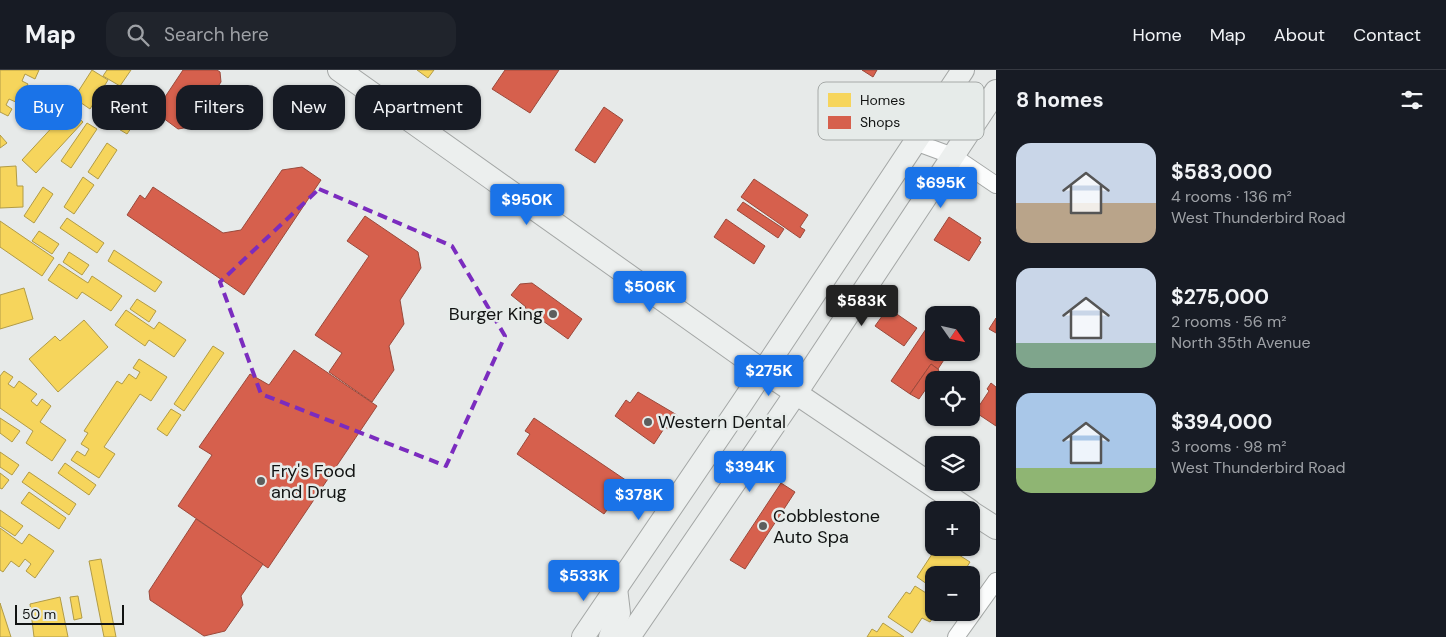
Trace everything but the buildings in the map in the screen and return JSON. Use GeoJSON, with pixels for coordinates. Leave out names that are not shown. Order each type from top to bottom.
{"type":"FeatureCollection","features":[{"type":"Feature","properties":{"kind":"main road"},"geometry":{"type":"LineString","coordinates":[[955,82],[963,70]]}},
{"type":"Feature","properties":{"kind":"main road"},"geometry":{"type":"LineString","coordinates":[[351,73],[763,371],[955,501]]}},
{"type":"Feature","properties":{"kind":"main road"},"geometry":{"type":"LineString","coordinates":[[984,109],[996,91]]}},
{"type":"Feature","properties":{"kind":"main road"},"geometry":{"type":"LineString","coordinates":[[629,637],[796,393],[964,140]]}},
{"type":"Feature","properties":{"kind":"main road"},"geometry":{"type":"LineString","coordinates":[[583,637],[915,142]]}},
{"type":"Feature","properties":{"kind":"main road"},"geometry":{"type":"LineString","coordinates":[[980,518],[996,528]]}},
{"type":"Feature","properties":{"kind":"main road"},"geometry":{"type":"LineString","coordinates":[[610,637],[619,613],[616,588]]}},
{"type":"Feature","properties":{"kind":"street"},"geometry":{"type":"LineString","coordinates":[[915,142],[953,156],[996,185]]}},
{"type":"Feature","properties":{"kind":"street"},"geometry":{"type":"LineString","coordinates":[[956,637],[996,581]]}},
{"type":"Feature","properties":{"kind":"highlighted area"},"geometry":{"type":"Polygon","coordinates":[[[319,189],[452,246],[505,336],[446,466],[261,394],[220,282],[319,189]]]}},
{"type":"Feature","properties":{"kind":"place","name":"Burger King"},"geometry":{"type":"Point","coordinates":[553,314]}},
{"type":"Feature","properties":{"kind":"place","name":"Western Dental"},"geometry":{"type":"Point","coordinates":[648,422]}},
{"type":"Feature","properties":{"kind":"place","name":"Fry's Food and Drug"},"geometry":{"type":"Point","coordinates":[261,481]}},
{"type":"Feature","properties":{"kind":"place","name":"Cobblestone Auto Spa"},"geometry":{"type":"Point","coordinates":[763,526]}}]}
